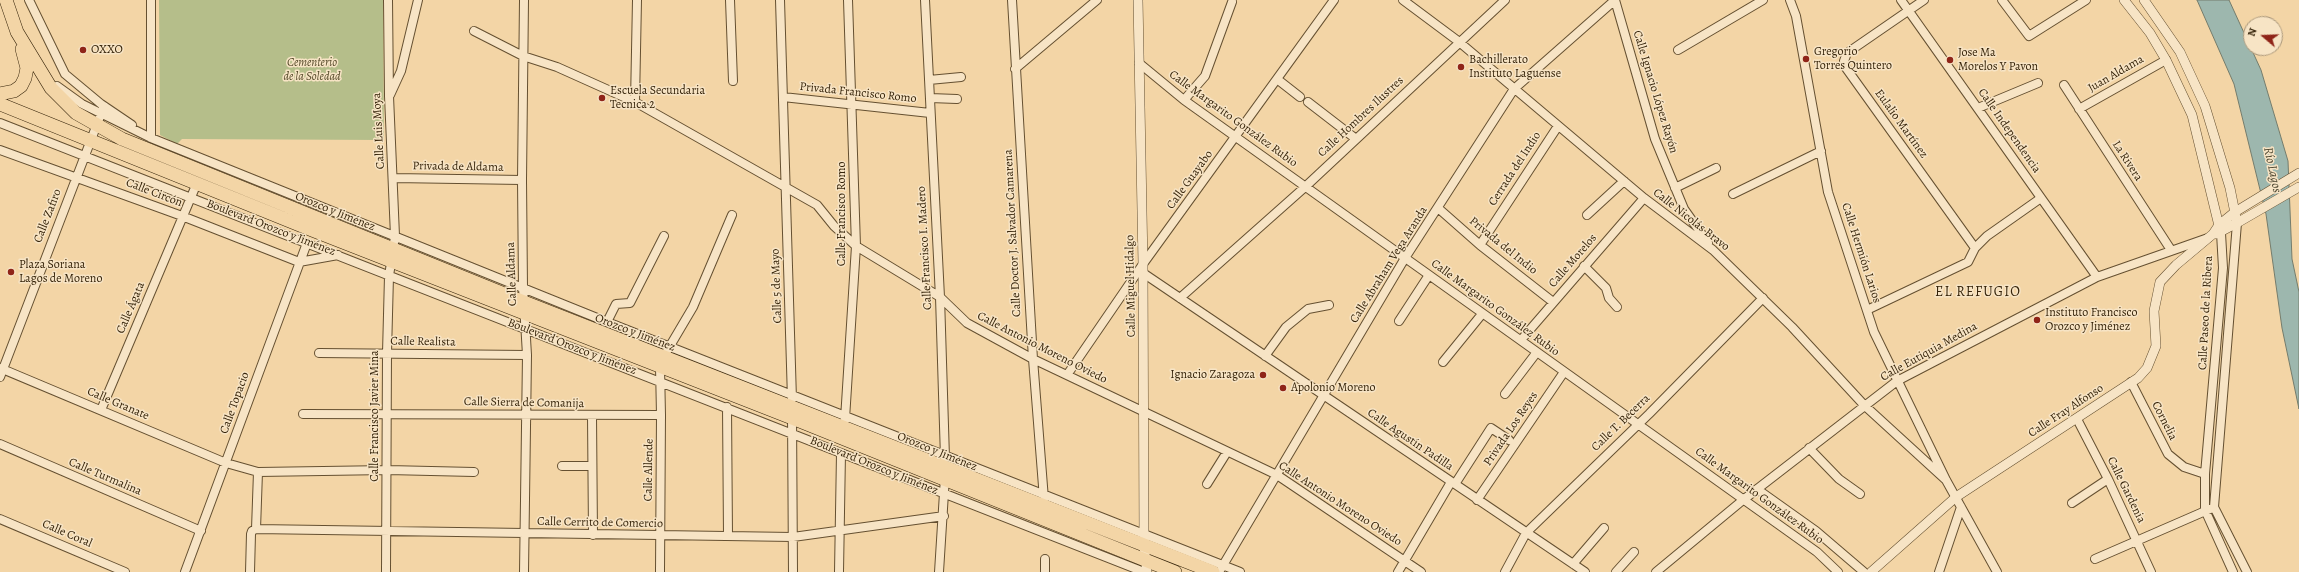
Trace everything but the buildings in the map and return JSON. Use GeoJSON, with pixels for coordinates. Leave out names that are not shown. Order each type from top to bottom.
{"type":"FeatureCollection","features":[{"type":"Feature","properties":{"kind":"highway"},"geometry":{"type":"LineString","coordinates":[[4,5],[17,32],[51,88],[76,113],[99,120]]}},
{"type":"Feature","properties":{"kind":"highway"},"geometry":{"type":"LineString","coordinates":[[0,94],[14,91],[21,86],[25,78],[27,68],[17,32]]}},
{"type":"Feature","properties":{"kind":"highway"},"geometry":{"type":"LineString","coordinates":[[0,104],[91,140]]}},
{"type":"Feature","properties":{"kind":"highway","name":"Orozco y Jiménez"},"geometry":{"type":"LineString","coordinates":[[99,120],[122,139],[394,242],[524,308]]}},
{"type":"Feature","properties":{"kind":"highway","name":"Orozco y Jiménez"},"geometry":{"type":"LineString","coordinates":[[91,140],[391,260],[664,356],[792,406],[945,474],[1046,514],[1144,540],[1218,570]]}},
{"type":"Feature","properties":{"kind":"highway","name":"Orozco y Jiménez"},"geometry":{"type":"LineString","coordinates":[[792,406],[845,422],[945,474]]}},
{"type":"Feature","properties":{"kind":"highway","name":"Orozco y Jiménez"},"geometry":{"type":"LineString","coordinates":[[1046,514],[1146,568],[1175,572]]}},
{"type":"Feature","properties":{"kind":"street"},"geometry":{"type":"LineString","coordinates":[[29,0],[50,45],[66,74],[104,106],[151,138]]}},
{"type":"Feature","properties":{"kind":"street"},"geometry":{"type":"LineString","coordinates":[[151,0],[151,138]]}},
{"type":"Feature","properties":{"kind":"street","name":"Calle Luis Moya"},"geometry":{"type":"LineString","coordinates":[[388,0],[389,96],[394,178],[394,242],[391,260]]}},
{"type":"Feature","properties":{"kind":"street"},"geometry":{"type":"LineString","coordinates":[[389,96],[401,71],[418,0]]}},
{"type":"Feature","properties":{"kind":"street","name":"Calle Aldama"},"geometry":{"type":"LineString","coordinates":[[524,0],[522,180],[523,288],[527,330],[524,572]]}},
{"type":"Feature","properties":{"kind":"street"},"geometry":{"type":"LineString","coordinates":[[635,102],[637,0]]}},
{"type":"Feature","properties":{"kind":"street"},"geometry":{"type":"LineString","coordinates":[[730,0],[733,81]]}},
{"type":"Feature","properties":{"kind":"street","name":"Calle 5 de Mayo"},"geometry":{"type":"LineString","coordinates":[[780,0],[792,406],[793,572]]}},
{"type":"Feature","properties":{"kind":"street","name":"Calle Francisco Romo"},"geometry":{"type":"LineString","coordinates":[[845,422],[856,246],[848,0]]}},
{"type":"Feature","properties":{"kind":"street","name":"Calle Francisco I. Madero"},"geometry":{"type":"LineString","coordinates":[[925,0],[940,297],[946,494],[938,572]]}},
{"type":"Feature","properties":{"kind":"street","name":"Calle Doctor J. Salvador Camarena"},"geometry":{"type":"LineString","coordinates":[[1012,0],[1033,359],[1043,494],[1050,535]]}},
{"type":"Feature","properties":{"kind":"street"},"geometry":{"type":"LineString","coordinates":[[1015,69],[1097,0]]}},
{"type":"Feature","properties":{"kind":"street","name":"Calle Miguel Hidalgo"},"geometry":{"type":"LineString","coordinates":[[1138,0],[1143,268],[1144,540],[1146,568]]}},
{"type":"Feature","properties":{"kind":"street","name":"Calle Guayabo"},"geometry":{"type":"LineString","coordinates":[[1067,375],[1334,0]]}},
{"type":"Feature","properties":{"kind":"street","name":"Calle Nicolás Bravo"},"geometry":{"type":"LineString","coordinates":[[1402,0],[1458,41],[1644,198],[1713,250],[1763,298],[1864,405],[1946,480]]}},
{"type":"Feature","properties":{"kind":"street","name":"Calle Hombres Ilustres"},"geometry":{"type":"LineString","coordinates":[[1180,298],[1305,187],[1458,41],[1505,0]]}},
{"type":"Feature","properties":{"kind":"street","name":"Calle Abraham Vega Aranda"},"geometry":{"type":"LineString","coordinates":[[1218,570],[1277,475],[1405,258],[1514,89],[1615,0]]}},
{"type":"Feature","properties":{"kind":"street","name":"Calle Ignacio López Rayón"},"geometry":{"type":"LineString","coordinates":[[1615,0],[1655,139],[1684,209],[1713,250]]}},
{"type":"Feature","properties":{"kind":"street"},"geometry":{"type":"LineString","coordinates":[[1678,50],[1763,0]]}},
{"type":"Feature","properties":{"kind":"street","name":"Calle Hermión Larios"},"geometry":{"type":"LineString","coordinates":[[1790,0],[1796,16],[1828,192],[1874,332],[1946,480],[1956,497]]}},
{"type":"Feature","properties":{"kind":"street","name":"Calle Independencia"},"geometry":{"type":"LineString","coordinates":[[1901,0],[1908,12],[1978,108],[2097,277]]}},
{"type":"Feature","properties":{"kind":"street"},"geometry":{"type":"LineString","coordinates":[[1908,12],[1924,0]]}},
{"type":"Feature","properties":{"kind":"street"},"geometry":{"type":"LineString","coordinates":[[2002,0],[2029,36],[2086,0]]}},
{"type":"Feature","properties":{"kind":"street","name":"Calle Paseo de la Ribera"},"geometry":{"type":"LineString","coordinates":[[2124,0],[2150,33],[2166,60],[2192,115],[2223,268],[2205,474],[2205,510],[2233,572]]}},
{"type":"Feature","properties":{"kind":"street","name":"Calle Paseo de la Ribera"},"geometry":{"type":"LineString","coordinates":[[2144,0],[2180,52],[2205,106],[2241,221],[2214,506]]}},
{"type":"Feature","properties":{"kind":"street"},"geometry":{"type":"LineString","coordinates":[[1184,100],[1205,76],[1232,2]]}},
{"type":"Feature","properties":{"kind":"street","name":"Eulalio Martínez"},"geometry":{"type":"LineString","coordinates":[[1908,12],[1846,53],[1844,60],[1846,68],[1975,248]]}},
{"type":"Feature","properties":{"kind":"street","name":"Calle Antonio Moreno Oviedo"},"geometry":{"type":"LineString","coordinates":[[474,31],[523,56],[557,67],[635,102],[817,205],[834,226],[856,246],[940,297],[968,323],[1033,359],[1277,475],[1421,572]]}},
{"type":"Feature","properties":{"kind":"street","name":"Juan Aldama"},"geometry":{"type":"LineString","coordinates":[[2079,109],[2166,60]]}},
{"type":"Feature","properties":{"kind":"street","name":"Calle Margarito González Rubio"},"geometry":{"type":"LineString","coordinates":[[1139,63],[1184,100],[1817,552],[1838,572]]}},
{"type":"Feature","properties":{"kind":"street"},"geometry":{"type":"LineString","coordinates":[[929,80],[961,77]]}},
{"type":"Feature","properties":{"kind":"street"},"geometry":{"type":"LineString","coordinates":[[1277,79],[1300,97]]}},
{"type":"Feature","properties":{"kind":"street"},"geometry":{"type":"LineString","coordinates":[[1978,108],[2038,83]]}},
{"type":"Feature","properties":{"kind":"street","name":"La Rivera"},"geometry":{"type":"LineString","coordinates":[[2064,85],[2171,250]]}},
{"type":"Feature","properties":{"kind":"street","name":"Privada Francisco Romo"},"geometry":{"type":"LineString","coordinates":[[783,97],[930,113]]}},
{"type":"Feature","properties":{"kind":"street"},"geometry":{"type":"LineString","coordinates":[[930,98],[957,99]]}},
{"type":"Feature","properties":{"kind":"street"},"geometry":{"type":"LineString","coordinates":[[1308,102],[1356,138]]}},
{"type":"Feature","properties":{"kind":"street","name":"Calle Zafiro"},"geometry":{"type":"LineString","coordinates":[[0,378],[2,369],[104,106]]}},
{"type":"Feature","properties":{"kind":"street","name":"Orozco y Jiménez"},"geometry":{"type":"LineString","coordinates":[[99,120],[151,138],[394,242],[523,288],[607,322],[664,356]]}},
{"type":"Feature","properties":{"kind":"street","name":"Boulevard Orozco y Jiménez"},"geometry":{"type":"LineString","coordinates":[[0,123],[340,255],[1050,535],[1146,568]]}},
{"type":"Feature","properties":{"kind":"street","name":"Cerrada del Indio"},"geometry":{"type":"LineString","coordinates":[[1480,245],[1558,126]]}},
{"type":"Feature","properties":{"kind":"street","name":"Calle Circón"},"geometry":{"type":"LineString","coordinates":[[0,150],[76,176],[299,262]]}},
{"type":"Feature","properties":{"kind":"street"},"geometry":{"type":"LineString","coordinates":[[1733,194],[1821,151]]}},
{"type":"Feature","properties":{"kind":"street"},"geometry":{"type":"LineString","coordinates":[[1675,188],[1716,168]]}},
{"type":"Feature","properties":{"kind":"street","name":"Calle Fray Alfonso"},"geometry":{"type":"LineString","coordinates":[[1871,572],[1956,497],[2077,420],[2131,382],[2147,368],[2156,346],[2154,310],[2160,282],[2176,265],[2215,233],[2237,210],[2299,174]]}},
{"type":"Feature","properties":{"kind":"street","name":"Privada de Aldama"},"geometry":{"type":"LineString","coordinates":[[394,178],[522,180]]}},
{"type":"Feature","properties":{"kind":"street"},"geometry":{"type":"LineString","coordinates":[[1587,215],[1624,181]]}},
{"type":"Feature","properties":{"kind":"street","name":"Calle Ágata"},"geometry":{"type":"LineString","coordinates":[[101,410],[197,183]]}},
{"type":"Feature","properties":{"kind":"street","name":"Calle Fray Alfonso"},"geometry":{"type":"LineString","coordinates":[[2215,233],[2241,221],[2299,186]]}},
{"type":"Feature","properties":{"kind":"street","name":"Calle Morelos"},"geometry":{"type":"LineString","coordinates":[[1521,340],[1644,198]]}},
{"type":"Feature","properties":{"kind":"street"},"geometry":{"type":"LineString","coordinates":[[1867,310],[1968,262],[1975,248],[1987,236],[2041,198]]}},
{"type":"Feature","properties":{"kind":"street","name":"Privada del Indio"},"geometry":{"type":"LineString","coordinates":[[1438,208],[1480,245],[1553,302]]}},
{"type":"Feature","properties":{"kind":"street"},"geometry":{"type":"LineString","coordinates":[[1675,221],[1684,209]]}},
{"type":"Feature","properties":{"kind":"street"},"geometry":{"type":"LineString","coordinates":[[664,356],[693,307],[732,216]]}},
{"type":"Feature","properties":{"kind":"street","name":"Calle Eutiquia Medina"},"geometry":{"type":"LineString","coordinates":[[1656,572],[1743,500],[1897,381],[2097,277],[2215,233]]}},
{"type":"Feature","properties":{"kind":"street"},"geometry":{"type":"LineString","coordinates":[[607,322],[616,304],[630,303],[664,236]]}},
{"type":"Feature","properties":{"kind":"street","name":"Calle Topacio"},"geometry":{"type":"LineString","coordinates":[[185,572],[307,243]]}},
{"type":"Feature","properties":{"kind":"street"},"geometry":{"type":"LineString","coordinates":[[299,262],[340,255]]}},
{"type":"Feature","properties":{"kind":"street","name":"Calle Francisco Javier Mina"},"geometry":{"type":"LineString","coordinates":[[386,572],[388,470],[387,354],[391,260]]}},
{"type":"Feature","properties":{"kind":"street"},"geometry":{"type":"LineString","coordinates":[[1584,266],[1606,288],[1609,298],[1617,307]]}},
{"type":"Feature","properties":{"kind":"street","name":"Calle Agustín Padilla"},"geometry":{"type":"LineString","coordinates":[[1143,268],[1180,298],[1585,572]]}},
{"type":"Feature","properties":{"kind":"street"},"geometry":{"type":"LineString","coordinates":[[1399,321],[1429,275]]}},
{"type":"Feature","properties":{"kind":"street","name":"Calle T. Becerra"},"geometry":{"type":"LineString","coordinates":[[1505,572],[1526,532],[1763,298]]}},
{"type":"Feature","properties":{"kind":"street"},"geometry":{"type":"LineString","coordinates":[[1265,356],[1286,327],[1308,309],[1329,305]]}},
{"type":"Feature","properties":{"kind":"street"},"geometry":{"type":"LineString","coordinates":[[1443,362],[1482,314]]}},
{"type":"Feature","properties":{"kind":"street"},"geometry":{"type":"LineString","coordinates":[[1505,394],[1538,352]]}},
{"type":"Feature","properties":{"kind":"street","name":"Calle Realista"},"geometry":{"type":"LineString","coordinates":[[319,354],[527,355]]}},
{"type":"Feature","properties":{"kind":"street","name":"Calle Allende"},"geometry":{"type":"LineString","coordinates":[[660,572],[662,416],[660,381],[664,356]]}},
{"type":"Feature","properties":{"kind":"street","name":"Calle Granate"},"geometry":{"type":"LineString","coordinates":[[2,369],[226,463],[258,472],[388,470],[474,472]]}},
{"type":"Feature","properties":{"kind":"street","name":"Privada Los Reyes"},"geometry":{"type":"LineString","coordinates":[[1477,500],[1564,372]]}},
{"type":"Feature","properties":{"kind":"street","name":"Cornelia"},"geometry":{"type":"LineString","coordinates":[[2131,382],[2168,454],[2184,467],[2205,474]]}},
{"type":"Feature","properties":{"kind":"street"},"geometry":{"type":"LineString","coordinates":[[727,408],[728,536]]}},
{"type":"Feature","properties":{"kind":"street","name":"Calle Sierra de Comanija"},"geometry":{"type":"LineString","coordinates":[[303,414],[387,413],[526,416],[662,416]]}},
{"type":"Feature","properties":{"kind":"street"},"geometry":{"type":"LineString","coordinates":[[592,416],[593,535]]}},
{"type":"Feature","properties":{"kind":"street","name":"Calle Gardenia"},"geometry":{"type":"LineString","coordinates":[[2077,420],[2108,479],[2151,572]]}},
{"type":"Feature","properties":{"kind":"street","name":"Orozco y Jiménez"},"geometry":{"type":"LineString","coordinates":[[845,422],[945,454],[1043,494],[1144,540]]}},
{"type":"Feature","properties":{"kind":"street"},"geometry":{"type":"LineString","coordinates":[[1398,572],[1452,483],[1491,428],[1509,440]]}},
{"type":"Feature","properties":{"kind":"street","name":"Calle Turmalina"},"geometry":{"type":"LineString","coordinates":[[0,444],[201,531]]}},
{"type":"Feature","properties":{"kind":"street"},"geometry":{"type":"LineString","coordinates":[[1809,448],[1839,479],[1860,494]]}},
{"type":"Feature","properties":{"kind":"street"},"geometry":{"type":"LineString","coordinates":[[1207,484],[1227,452]]}},
{"type":"Feature","properties":{"kind":"street"},"geometry":{"type":"LineString","coordinates":[[839,572],[841,453]]}},
{"type":"Feature","properties":{"kind":"street"},"geometry":{"type":"LineString","coordinates":[[562,466],[592,466]]}},
{"type":"Feature","properties":{"kind":"street"},"geometry":{"type":"LineString","coordinates":[[250,572],[251,534],[255,529],[258,472]]}},
{"type":"Feature","properties":{"kind":"street"},"geometry":{"type":"LineString","coordinates":[[2072,503],[2108,479]]}},
{"type":"Feature","properties":{"kind":"street"},"geometry":{"type":"LineString","coordinates":[[1757,489],[1816,531],[1864,572]]}},
{"type":"Feature","properties":{"kind":"street"},"geometry":{"type":"LineString","coordinates":[[1956,497],[1997,572]]}},
{"type":"Feature","properties":{"kind":"street"},"geometry":{"type":"LineString","coordinates":[[2095,559],[2214,506],[2247,572]]}},
{"type":"Feature","properties":{"kind":"street"},"geometry":{"type":"LineString","coordinates":[[1940,572],[1961,507]]}},
{"type":"Feature","properties":{"kind":"street","name":"Calle Cerrito de Comercio"},"geometry":{"type":"LineString","coordinates":[[255,529],[793,537],[840,532],[944,516]]}},
{"type":"Feature","properties":{"kind":"street","name":"Calle Coral"},"geometry":{"type":"LineString","coordinates":[[0,519],[125,572]]}},
{"type":"Feature","properties":{"kind":"street"},"geometry":{"type":"LineString","coordinates":[[1573,564],[1604,528]]}},
{"type":"Feature","properties":{"kind":"street"},"geometry":{"type":"LineString","coordinates":[[1616,572],[1634,552]]}},
{"type":"Feature","properties":{"kind":"street"},"geometry":{"type":"LineString","coordinates":[[1045,560],[1045,572]]}},
{"type":"Feature","properties":{"kind":"street","name":"Orozco y Jiménez"},"geometry":{"type":"LineString","coordinates":[[1218,570],[1240,572]]}},
{"type":"Feature","properties":{"kind":"green space","name":"Cementerio de la Soledad"},"geometry":{"type":"Polygon","coordinates":[[[159,0],[383,0],[384,140],[182,139],[177,144],[160,135],[159,0]]]}},
{"type":"Feature","properties":{"kind":"water","name":"Río Lagos"},"geometry":{"type":"Polygon","coordinates":[[[2197,0],[2229,0],[2243,31],[2243,56],[2255,56],[2261,70],[2288,161],[2292,259],[2299,292],[2299,409],[2282,328],[2266,214],[2234,84],[2197,0]]]}},
{"type":"Feature","properties":{"kind":"place","name":"OXXO"},"geometry":{"type":"Point","coordinates":[83,50]}},
{"type":"Feature","properties":{"kind":"place","name":"Gregorio Torres Quintero"},"geometry":{"type":"Point","coordinates":[1806,59]}},
{"type":"Feature","properties":{"kind":"place","name":"Jose Ma Morelos Y Pavon"},"geometry":{"type":"Point","coordinates":[1950,60]}},
{"type":"Feature","properties":{"kind":"place","name":"Bachillerato Instituto Laguense"},"geometry":{"type":"Point","coordinates":[1461,67]}},
{"type":"Feature","properties":{"kind":"place","name":"Escuela Secundaria Tecnica 2"},"geometry":{"type":"Point","coordinates":[602,98]}},
{"type":"Feature","properties":{"kind":"place","name":"Plaza Soriana Lagos de Moreno"},"geometry":{"type":"Point","coordinates":[11,272]}},
{"type":"Feature","properties":{"kind":"place","name":"Instituto Francisco Orozco y Jiménez"},"geometry":{"type":"Point","coordinates":[2037,320]}},
{"type":"Feature","properties":{"kind":"place","name":"Ignacio Zaragoza"},"geometry":{"type":"Point","coordinates":[1263,375]}},
{"type":"Feature","properties":{"kind":"place","name":"Apolonio Moreno"},"geometry":{"type":"Point","coordinates":[1283,388]}},
{"type":"Feature","properties":{"kind":"district","name":"EL REFUGIO"},"geometry":{"type":"Point","coordinates":[1978,293]}}]}
